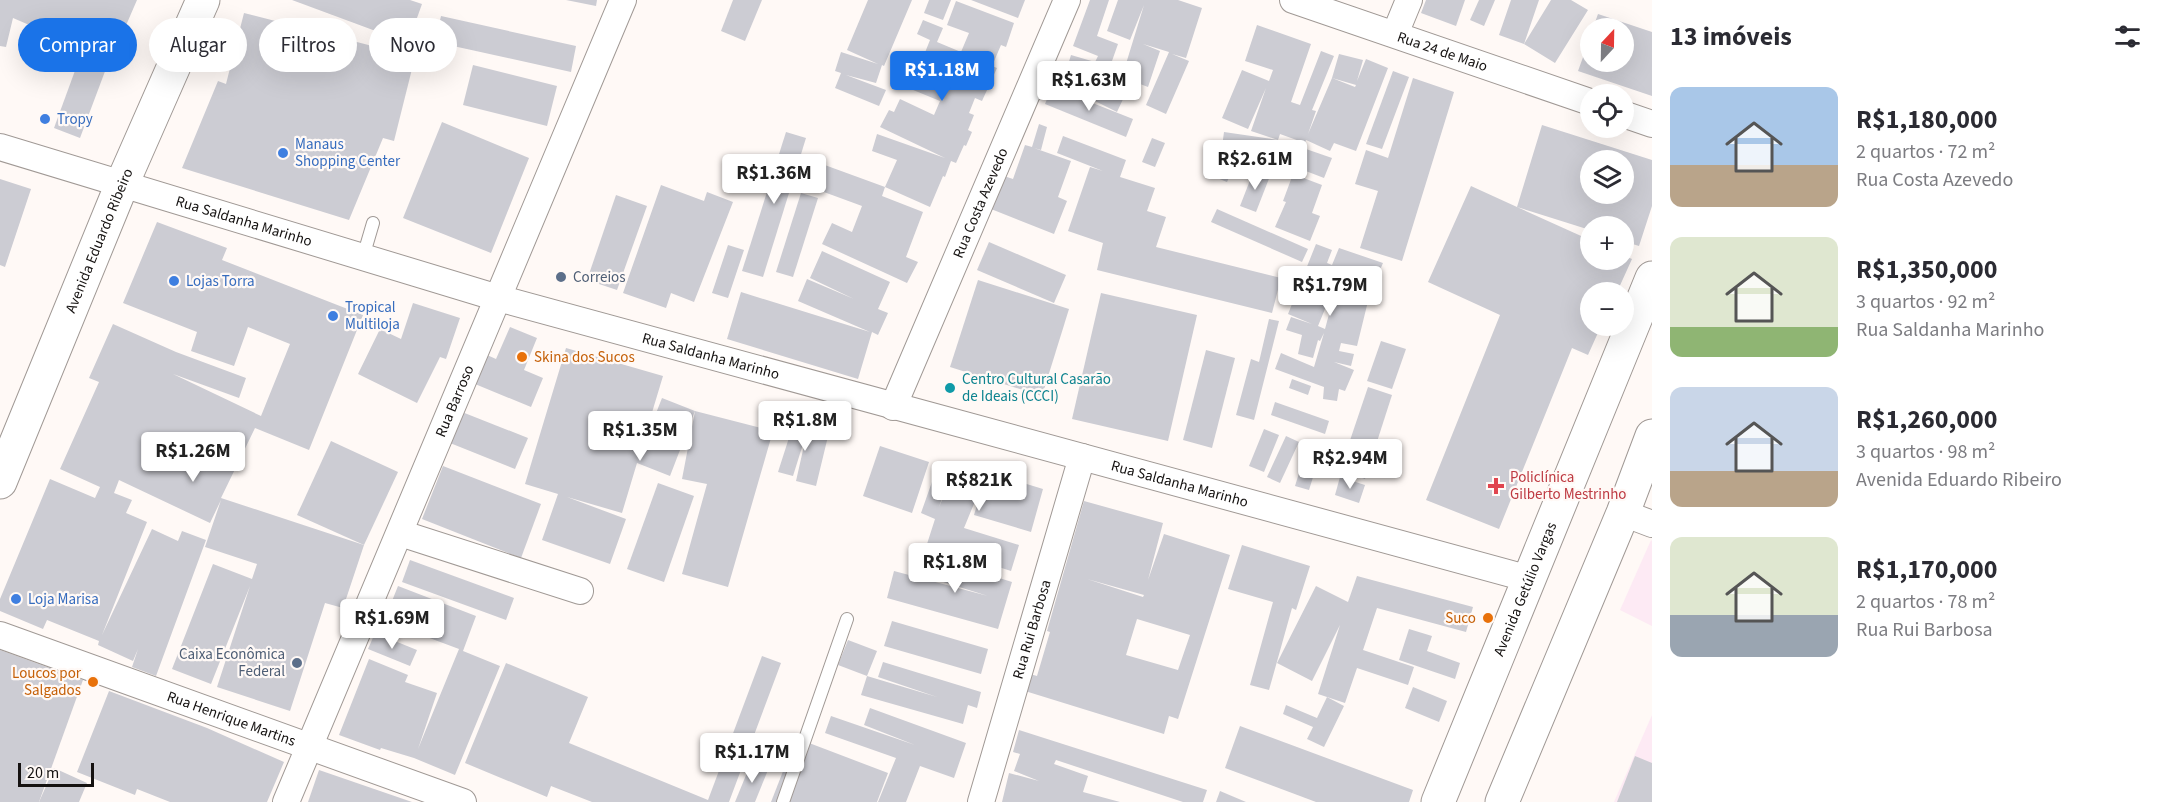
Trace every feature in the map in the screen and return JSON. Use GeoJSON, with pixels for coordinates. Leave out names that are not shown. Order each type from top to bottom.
{"type":"FeatureCollection","features":[{"type":"Feature","properties":{"kind":"main road","name":"Avenida Eduardo Ribeiro"},"geometry":{"type":"LineString","coordinates":[[0,482],[122,184],[203,0]]}},
{"type":"Feature","properties":{"kind":"main road","name":"Avenida Getúlio Vargas"},"geometry":{"type":"LineString","coordinates":[[1438,802],[1652,278]]}},
{"type":"Feature","properties":{"kind":"main road"},"geometry":{"type":"LineString","coordinates":[[1502,802],[1638,519],[1652,436]]}},
{"type":"Feature","properties":{"kind":"street","name":"Rua Barroso"},"geometry":{"type":"LineString","coordinates":[[286,802],[623,0]]}},
{"type":"Feature","properties":{"kind":"street","name":"Rua Costa Azevedo"},"geometry":{"type":"LineString","coordinates":[[894,407],[1067,0]]}},
{"type":"Feature","properties":{"kind":"street","name":"Rua 24 de Maio"},"geometry":{"type":"LineString","coordinates":[[1293,0],[1580,99]]}},
{"type":"Feature","properties":{"kind":"street"},"geometry":{"type":"LineString","coordinates":[[1395,34],[1409,0]]}},
{"type":"Feature","properties":{"kind":"street"},"geometry":{"type":"LineString","coordinates":[[1634,118],[1652,124]]}},
{"type":"Feature","properties":{"kind":"street","name":"Rua Saldanha Marinho"},"geometry":{"type":"LineString","coordinates":[[0,147],[498,298],[1530,579]]}},
{"type":"Feature","properties":{"kind":"street","name":"Rua Rui Barbosa"},"geometry":{"type":"LineString","coordinates":[[981,802],[1082,457]]}},
{"type":"Feature","properties":{"kind":"street"},"geometry":{"type":"LineString","coordinates":[[400,533],[580,591]]}},
{"type":"Feature","properties":{"kind":"street","name":"Rua Henrique Martins"},"geometry":{"type":"LineString","coordinates":[[0,634],[463,802]]}},
{"type":"Feature","properties":{"kind":"lane"},"geometry":{"type":"LineString","coordinates":[[363,257],[373,223]]}},
{"type":"Feature","properties":{"kind":"lane"},"geometry":{"type":"LineString","coordinates":[[783,802],[847,619]]}},
{"type":"Feature","properties":{"kind":"shaded area"},"geometry":{"type":"Polygon","coordinates":[[[1652,541],[1652,626],[1620,610],[1652,541]]]}},
{"type":"Feature","properties":{"kind":"shaded area"},"geometry":{"type":"Polygon","coordinates":[[[1652,715],[1652,802],[1614,802],[1652,715]]]}},
{"type":"Feature","properties":{"kind":"building"},"geometry":{"type":"Polygon","coordinates":[[[0,0],[137,0],[129,18],[18,18],[18,20],[13,18],[6,47],[0,46],[0,0]]]}},
{"type":"Feature","properties":{"kind":"building"},"geometry":{"type":"Polygon","coordinates":[[[292,0],[410,0],[422,4],[417,18],[369,18],[369,29],[357,24],[357,18],[341,18],[292,0]]]}},
{"type":"Feature","properties":{"kind":"building"},"geometry":{"type":"Polygon","coordinates":[[[566,0],[597,0],[596,6],[566,0]]]}},
{"type":"Feature","properties":{"kind":"building"},"geometry":{"type":"Polygon","coordinates":[[[733,0],[762,0],[745,41],[721,31],[733,0]]]}},
{"type":"Feature","properties":{"kind":"building"},"geometry":{"type":"Polygon","coordinates":[[[868,0],[912,0],[876,83],[846,75],[886,90],[879,106],[835,88],[841,73],[835,71],[841,52],[878,64],[847,50],[868,0]]]}},
{"type":"Feature","properties":{"kind":"building"},"geometry":{"type":"Polygon","coordinates":[[[929,0],[951,0],[943,20],[924,13],[929,0]]]}},
{"type":"Feature","properties":{"kind":"building"},"geometry":{"type":"Polygon","coordinates":[[[971,0],[1025,0],[1018,18],[971,0]]]}},
{"type":"Feature","properties":{"kind":"building"},"geometry":{"type":"Polygon","coordinates":[[[1090,0],[1109,0],[1097,36],[1118,44],[1112,61],[1125,67],[1144,5],[1130,40],[1107,31],[1118,0],[1178,0],[1202,8],[1186,58],[1172,54],[1189,61],[1166,114],[1146,105],[1169,52],[1143,44],[1160,51],[1148,87],[1093,66],[1090,75],[1067,68],[1071,55],[1095,62],[1098,56],[1073,46],[1090,0]]]}},
{"type":"Feature","properties":{"kind":"building"},"geometry":{"type":"Polygon","coordinates":[[[1426,0],[1465,0],[1456,26],[1421,13],[1426,0]]]}},
{"type":"Feature","properties":{"kind":"building"},"geometry":{"type":"Polygon","coordinates":[[[1479,0],[1495,0],[1484,26],[1470,20],[1479,0]]]}},
{"type":"Feature","properties":{"kind":"building"},"geometry":{"type":"Polygon","coordinates":[[[1511,0],[1539,0],[1524,44],[1499,35],[1511,0]]]}},
{"type":"Feature","properties":{"kind":"building"},"geometry":{"type":"Polygon","coordinates":[[[1551,0],[1571,0],[1588,10],[1583,18],[1580,18],[1580,23],[1555,63],[1524,44],[1551,0]]]}},
{"type":"Feature","properties":{"kind":"building"},"geometry":{"type":"Polygon","coordinates":[[[956,1],[1014,23],[1006,47],[1001,45],[992,66],[997,68],[982,101],[975,98],[969,113],[974,115],[968,130],[972,132],[966,146],[964,145],[956,163],[951,161],[930,207],[885,187],[897,160],[872,151],[877,134],[945,158],[880,127],[889,110],[894,112],[900,99],[934,115],[940,101],[901,85],[908,70],[911,71],[919,53],[924,55],[930,40],[917,34],[923,20],[943,28],[937,42],[961,52],[969,33],[947,25],[956,1]]]}},
{"type":"Feature","properties":{"kind":"building","name":"Manaus Shopping Center"},"geometry":{"type":"Polygon","coordinates":[[[244,13],[263,18],[259,18],[259,72],[357,72],[357,42],[369,45],[369,72],[411,72],[394,141],[383,138],[349,220],[182,168],[218,81],[226,84],[229,72],[247,72],[247,18],[243,18],[244,13]]]}},
{"type":"Feature","properties":{"kind":"building"},"geometry":{"type":"Polygon","coordinates":[[[1598,14],[1610,18],[1597,18],[1598,14]]]}},
{"type":"Feature","properties":{"kind":"building"},"geometry":{"type":"Polygon","coordinates":[[[457,20],[576,46],[571,72],[457,47],[457,20]]]}},
{"type":"Feature","properties":{"kind":"building"},"geometry":{"type":"Polygon","coordinates":[[[1257,25],[1311,44],[1291,102],[1300,105],[1321,51],[1334,56],[1312,110],[1316,111],[1308,134],[1332,78],[1339,54],[1363,60],[1357,81],[1366,59],[1388,68],[1356,151],[1334,143],[1330,151],[1306,140],[1305,143],[1280,134],[1278,140],[1251,131],[1266,88],[1248,129],[1222,118],[1242,70],[1269,81],[1273,70],[1245,61],[1257,25]],[[1332,78],[1355,87],[1356,85],[1332,78]]]}},
{"type":"Feature","properties":{"kind":"building"},"geometry":{"type":"Polygon","coordinates":[[[1634,26],[1652,32],[1652,96],[1634,90],[1634,84],[1616,84],[1581,72],[1634,72],[1634,26]]]}},
{"type":"Feature","properties":{"kind":"building"},"geometry":{"type":"Polygon","coordinates":[[[473,65],[557,86],[547,126],[463,105],[473,65]]]}},
{"type":"Feature","properties":{"kind":"building"},"geometry":{"type":"Polygon","coordinates":[[[1067,68],[1124,97],[1117,112],[1059,83],[1067,68]]]}},
{"type":"Feature","properties":{"kind":"building"},"geometry":{"type":"Polygon","coordinates":[[[1393,71],[1409,77],[1382,149],[1366,144],[1393,71]]]}},
{"type":"Feature","properties":{"kind":"building"},"geometry":{"type":"Polygon","coordinates":[[[75,72],[105,72],[80,138],[54,128],[75,72]]]}},
{"type":"Feature","properties":{"kind":"building"},"geometry":{"type":"Polygon","coordinates":[[[1413,78],[1454,92],[1402,261],[1360,248],[1378,191],[1355,184],[1366,150],[1388,158],[1413,78]]]}},
{"type":"Feature","properties":{"kind":"building"},"geometry":{"type":"Polygon","coordinates":[[[1052,87],[1133,119],[1126,137],[1045,104],[1052,87]]]}},
{"type":"Feature","properties":{"kind":"building"},"geometry":{"type":"Polygon","coordinates":[[[442,122],[529,158],[491,253],[403,218],[442,122]]]}},
{"type":"Feature","properties":{"kind":"building"},"geometry":{"type":"Polygon","coordinates":[[[1039,124],[1047,127],[1041,150],[1034,148],[1071,161],[1058,197],[1067,201],[1054,234],[991,209],[1004,176],[1013,179],[1025,145],[1032,147],[1039,124]]]}},
{"type":"Feature","properties":{"kind":"building"},"geometry":{"type":"Polygon","coordinates":[[[1542,125],[1621,150],[1580,150],[1580,204],[1634,204],[1634,154],[1652,160],[1652,206],[1639,246],[1634,244],[1634,216],[1580,216],[1580,227],[1517,207],[1542,125]]]}},
{"type":"Feature","properties":{"kind":"building"},"geometry":{"type":"Polygon","coordinates":[[[786,132],[806,138],[763,277],[742,271],[786,132]]]}},
{"type":"Feature","properties":{"kind":"building"},"geometry":{"type":"Polygon","coordinates":[[[1224,132],[1278,140],[1274,166],[1237,160],[1227,182],[1212,176],[1221,154],[1224,132]]]}},
{"type":"Feature","properties":{"kind":"building"},"geometry":{"type":"Polygon","coordinates":[[[1063,136],[1126,160],[1120,177],[1155,188],[1147,211],[1166,217],[1156,247],[1281,278],[1272,313],[1097,270],[1103,243],[1068,231],[1090,167],[1103,171],[1057,153],[1063,136]]]}},
{"type":"Feature","properties":{"kind":"building"},"geometry":{"type":"Polygon","coordinates":[[[1152,138],[1165,143],[1155,167],[1142,162],[1152,138]]]}},
{"type":"Feature","properties":{"kind":"building"},"geometry":{"type":"Polygon","coordinates":[[[1306,149],[1332,158],[1324,178],[1298,168],[1306,149]]]}},
{"type":"Feature","properties":{"kind":"building"},"geometry":{"type":"Polygon","coordinates":[[[822,164],[885,187],[882,196],[923,212],[906,257],[918,262],[907,283],[822,244],[832,223],[852,232],[862,206],[813,188],[822,164]]]}},
{"type":"Feature","properties":{"kind":"building"},"geometry":{"type":"Polygon","coordinates":[[[1254,170],[1270,176],[1256,212],[1240,206],[1254,170]]]}},
{"type":"Feature","properties":{"kind":"building"},"geometry":{"type":"Polygon","coordinates":[[[1293,174],[1322,185],[1312,213],[1320,216],[1310,241],[1275,227],[1286,202],[1283,201],[1293,174]]]}},
{"type":"Feature","properties":{"kind":"building"},"geometry":{"type":"Polygon","coordinates":[[[0,179],[31,189],[5,267],[0,265],[0,179]]]}},
{"type":"Feature","properties":{"kind":"building"},"geometry":{"type":"Polygon","coordinates":[[[661,185],[704,201],[707,192],[733,202],[694,302],[671,293],[666,308],[623,293],[661,185]]]}},
{"type":"Feature","properties":{"kind":"building"},"geometry":{"type":"Polygon","coordinates":[[[1471,186],[1580,235],[1580,270],[1627,270],[1622,282],[1580,282],[1580,336],[1597,336],[1588,355],[1572,348],[1499,529],[1426,500],[1500,315],[1428,282],[1471,186]]]}},
{"type":"Feature","properties":{"kind":"building"},"geometry":{"type":"Polygon","coordinates":[[[801,193],[818,198],[793,277],[776,272],[801,193]]]}},
{"type":"Feature","properties":{"kind":"building"},"geometry":{"type":"Polygon","coordinates":[[[616,195],[647,206],[617,290],[587,280],[616,195]]]}},
{"type":"Feature","properties":{"kind":"building"},"geometry":{"type":"Polygon","coordinates":[[[1217,209],[1308,249],[1302,262],[1211,222],[1217,209]]]}},
{"type":"Feature","properties":{"kind":"building"},"geometry":{"type":"Polygon","coordinates":[[[157,222],[227,248],[222,260],[363,315],[309,450],[255,428],[221,498],[364,545],[343,608],[325,603],[290,711],[217,687],[250,586],[211,684],[172,669],[213,564],[252,579],[257,564],[205,547],[221,500],[210,523],[119,480],[114,493],[132,500],[126,513],[147,522],[102,635],[152,529],[178,541],[182,531],[206,540],[156,676],[132,667],[138,649],[133,661],[98,645],[99,641],[47,620],[43,629],[0,611],[0,599],[50,479],[95,498],[100,487],[60,469],[99,382],[89,378],[113,324],[176,352],[246,378],[239,398],[173,374],[261,416],[290,344],[248,327],[234,366],[191,351],[197,332],[123,303],[157,222]]]}},
{"type":"Feature","properties":{"kind":"building"},"geometry":{"type":"Polygon","coordinates":[[[989,242],[1066,275],[1054,303],[977,270],[989,242]]]}},
{"type":"Feature","properties":{"kind":"building"},"geometry":{"type":"Polygon","coordinates":[[[1316,244],[1332,250],[1327,263],[1332,265],[1339,248],[1383,263],[1370,293],[1357,346],[1341,343],[1339,351],[1354,354],[1351,366],[1334,362],[1354,370],[1345,391],[1339,389],[1337,401],[1323,399],[1324,387],[1275,369],[1281,353],[1314,367],[1324,333],[1320,341],[1318,340],[1313,358],[1298,354],[1302,335],[1286,330],[1291,317],[1312,324],[1288,314],[1316,244]],[[1341,270],[1318,326],[1325,329],[1341,270]]]}},
{"type":"Feature","properties":{"kind":"building"},"geometry":{"type":"Polygon","coordinates":[[[728,245],[744,250],[728,298],[712,293],[728,245]]]}},
{"type":"Feature","properties":{"kind":"building"},"geometry":{"type":"Polygon","coordinates":[[[822,251],[890,282],[878,309],[888,313],[878,335],[872,332],[858,379],[727,339],[741,292],[870,332],[798,301],[807,279],[854,299],[810,278],[822,251]]]}},
{"type":"Feature","properties":{"kind":"building"},"geometry":{"type":"Polygon","coordinates":[[[978,280],[1069,309],[1042,396],[950,367],[978,280]]]}},
{"type":"Feature","properties":{"kind":"building"},"geometry":{"type":"Polygon","coordinates":[[[1101,293],[1197,315],[1168,441],[1072,419],[1101,293]]]}},
{"type":"Feature","properties":{"kind":"building"},"geometry":{"type":"Polygon","coordinates":[[[413,303],[460,318],[446,359],[440,357],[417,403],[358,374],[380,329],[401,339],[413,303]]]}},
{"type":"Feature","properties":{"kind":"building"},"geometry":{"type":"Polygon","coordinates":[[[1269,319],[1279,321],[1254,420],[1236,415],[1251,359],[1259,362],[1269,319]]]}},
{"type":"Feature","properties":{"kind":"building"},"geometry":{"type":"Polygon","coordinates":[[[510,327],[537,338],[524,370],[543,378],[531,407],[475,384],[487,355],[496,359],[510,327]]]}},
{"type":"Feature","properties":{"kind":"building"},"geometry":{"type":"Polygon","coordinates":[[[1381,341],[1406,349],[1392,389],[1367,381],[1381,341]]]}},
{"type":"Feature","properties":{"kind":"building"},"geometry":{"type":"Polygon","coordinates":[[[566,348],[663,376],[638,459],[662,398],[695,411],[670,476],[637,463],[622,513],[567,497],[626,519],[610,564],[542,540],[558,494],[525,484],[566,348]]]}},
{"type":"Feature","properties":{"kind":"building"},"geometry":{"type":"Polygon","coordinates":[[[1206,350],[1235,358],[1212,448],[1183,440],[1206,350]]]}},
{"type":"Feature","properties":{"kind":"building"},"geometry":{"type":"Polygon","coordinates":[[[1292,379],[1311,386],[1308,395],[1289,388],[1292,379]]]}},
{"type":"Feature","properties":{"kind":"building"},"geometry":{"type":"Polygon","coordinates":[[[1368,387],[1392,395],[1365,479],[1340,470],[1368,387]]]}},
{"type":"Feature","properties":{"kind":"building"},"geometry":{"type":"Polygon","coordinates":[[[1275,402],[1329,421],[1325,434],[1271,415],[1275,402]]]}},
{"type":"Feature","properties":{"kind":"building"},"geometry":{"type":"Polygon","coordinates":[[[695,411],[773,431],[728,587],[682,574],[707,484],[682,479],[695,411]]]}},
{"type":"Feature","properties":{"kind":"building"},"geometry":{"type":"Polygon","coordinates":[[[462,412],[528,438],[515,469],[450,443],[462,412]]]}},
{"type":"Feature","properties":{"kind":"building"},"geometry":{"type":"Polygon","coordinates":[[[795,419],[830,428],[816,486],[796,481],[808,428],[793,476],[778,472],[795,419]]]}},
{"type":"Feature","properties":{"kind":"building"},"geometry":{"type":"Polygon","coordinates":[[[1264,429],[1279,435],[1264,472],[1249,466],[1264,429]]]}},
{"type":"Feature","properties":{"kind":"building"},"geometry":{"type":"Polygon","coordinates":[[[1286,436],[1299,442],[1280,483],[1267,477],[1286,436]]]}},
{"type":"Feature","properties":{"kind":"building"},"geometry":{"type":"Polygon","coordinates":[[[331,441],[398,472],[364,545],[297,515],[331,441]]]}},
{"type":"Feature","properties":{"kind":"building"},"geometry":{"type":"Polygon","coordinates":[[[1309,441],[1323,445],[1309,490],[1295,486],[1309,441]]]}},
{"type":"Feature","properties":{"kind":"building"},"geometry":{"type":"Polygon","coordinates":[[[880,446],[929,462],[912,513],[863,496],[880,446]]]}},
{"type":"Feature","properties":{"kind":"building"},"geometry":{"type":"Polygon","coordinates":[[[959,461],[987,472],[964,528],[1019,545],[1011,571],[927,544],[935,519],[921,513],[939,462],[953,467],[939,507],[959,461]]]}},
{"type":"Feature","properties":{"kind":"building"},"geometry":{"type":"Polygon","coordinates":[[[443,466],[541,504],[521,558],[422,519],[443,466]]]}},
{"type":"Feature","properties":{"kind":"building"},"geometry":{"type":"Polygon","coordinates":[[[987,472],[1043,489],[1031,532],[974,515],[987,472]]]}},
{"type":"Feature","properties":{"kind":"building"},"geometry":{"type":"Polygon","coordinates":[[[1340,477],[1365,485],[1359,503],[1335,495],[1340,477]]]}},
{"type":"Feature","properties":{"kind":"building"},"geometry":{"type":"Polygon","coordinates":[[[658,483],[694,496],[664,582],[627,569],[658,483]]]}},
{"type":"Feature","properties":{"kind":"building"},"geometry":{"type":"Polygon","coordinates":[[[1084,501],[1163,523],[1148,580],[1164,534],[1230,555],[1178,719],[1169,716],[1164,734],[1025,691],[1030,674],[1037,676],[1050,632],[1047,631],[1084,501]],[[1087,579],[1143,597],[1144,595],[1087,579]],[[1137,619],[1126,655],[1178,670],[1190,635],[1137,619]]]}},
{"type":"Feature","properties":{"kind":"building"},"geometry":{"type":"Polygon","coordinates":[[[1242,545],[1310,566],[1296,610],[1292,608],[1269,690],[1250,685],[1273,602],[1228,589],[1242,545]]]}},
{"type":"Feature","properties":{"kind":"building"},"geometry":{"type":"Polygon","coordinates":[[[410,560],[514,598],[506,620],[402,582],[410,560]]]}},
{"type":"Feature","properties":{"kind":"building"},"geometry":{"type":"Polygon","coordinates":[[[945,561],[1012,582],[998,629],[887,598],[894,571],[988,596],[940,581],[945,561]]]}},
{"type":"Feature","properties":{"kind":"building"},"geometry":{"type":"Polygon","coordinates":[[[1357,576],[1473,607],[1466,632],[1377,608],[1363,650],[1414,667],[1408,685],[1357,668],[1345,703],[1318,694],[1340,625],[1312,681],[1277,663],[1316,586],[1348,602],[1357,576]]]}},
{"type":"Feature","properties":{"kind":"building"},"geometry":{"type":"Polygon","coordinates":[[[398,586],[476,616],[463,651],[500,666],[455,775],[414,758],[381,748],[380,750],[339,735],[369,659],[408,675],[405,682],[437,693],[418,749],[459,649],[384,621],[398,586]]]}},
{"type":"Feature","properties":{"kind":"building"},"geometry":{"type":"Polygon","coordinates":[[[892,621],[988,649],[981,674],[884,646],[892,621]]]}},
{"type":"Feature","properties":{"kind":"building"},"geometry":{"type":"Polygon","coordinates":[[[1409,629],[1432,636],[1427,651],[1460,663],[1455,679],[1399,660],[1409,629]]]}},
{"type":"Feature","properties":{"kind":"building"},"geometry":{"type":"Polygon","coordinates":[[[375,633],[417,650],[410,666],[368,649],[375,633]]]}},
{"type":"Feature","properties":{"kind":"building"},"geometry":{"type":"Polygon","coordinates":[[[848,640],[877,651],[867,676],[838,665],[848,640]]]}},
{"type":"Feature","properties":{"kind":"building"},"geometry":{"type":"Polygon","coordinates":[[[0,650],[83,680],[39,802],[0,802],[0,650]]]}},
{"type":"Feature","properties":{"kind":"building"},"geometry":{"type":"Polygon","coordinates":[[[762,656],[781,663],[729,802],[592,802],[551,786],[547,797],[465,763],[506,663],[588,697],[569,743],[708,800],[762,656]]]}},
{"type":"Feature","properties":{"kind":"building"},"geometry":{"type":"Polygon","coordinates":[[[883,662],[981,692],[977,708],[968,705],[963,724],[861,695],[867,676],[937,697],[878,677],[883,662]]]}},
{"type":"Feature","properties":{"kind":"building"},"geometry":{"type":"Polygon","coordinates":[[[1413,687],[1447,701],[1439,722],[1405,708],[1413,687]]]}},
{"type":"Feature","properties":{"kind":"building"},"geometry":{"type":"Polygon","coordinates":[[[109,691],[207,728],[284,762],[267,802],[170,802],[137,789],[135,795],[77,772],[109,691]]]}},
{"type":"Feature","properties":{"kind":"building"},"geometry":{"type":"Polygon","coordinates":[[[1327,697],[1344,706],[1324,747],[1307,739],[1313,727],[1283,714],[1286,705],[1317,718],[1327,697]]]}},
{"type":"Feature","properties":{"kind":"building"},"geometry":{"type":"Polygon","coordinates":[[[870,708],[966,743],[954,778],[920,766],[906,802],[878,802],[896,758],[825,733],[831,716],[915,745],[864,725],[870,708]]]}},
{"type":"Feature","properties":{"kind":"building"},"geometry":{"type":"Polygon","coordinates":[[[1240,726],[1413,790],[1409,802],[1316,802],[1225,768],[1240,726]]]}},
{"type":"Feature","properties":{"kind":"building"},"geometry":{"type":"Polygon","coordinates":[[[1019,730],[1207,790],[1203,802],[1183,802],[1056,760],[1054,764],[1088,776],[1083,792],[1120,802],[1002,802],[1009,773],[1039,781],[1014,771],[1020,754],[1013,752],[1019,730]]]}},
{"type":"Feature","properties":{"kind":"building"},"geometry":{"type":"Polygon","coordinates":[[[796,738],[888,773],[877,802],[771,802],[796,738]]]}},
{"type":"Feature","properties":{"kind":"building"},"geometry":{"type":"Polygon","coordinates":[[[1635,756],[1652,763],[1652,802],[1617,802],[1635,756]]]}},
{"type":"Feature","properties":{"kind":"building"},"geometry":{"type":"Polygon","coordinates":[[[751,763],[768,770],[755,802],[735,802],[751,763]]]}},
{"type":"Feature","properties":{"kind":"building"},"geometry":{"type":"Polygon","coordinates":[[[54,768],[87,783],[79,802],[39,802],[54,768]]]}},
{"type":"Feature","properties":{"kind":"building"},"geometry":{"type":"Polygon","coordinates":[[[319,770],[412,802],[308,802],[319,770]]]}},
{"type":"Feature","properties":{"kind":"building"},"geometry":{"type":"Polygon","coordinates":[[[1220,791],[1246,802],[1216,802],[1220,791]]]}},
{"type":"Feature","properties":{"kind":"place","name":"Tropy"},"geometry":{"type":"Point","coordinates":[45,119]}},
{"type":"Feature","properties":{"kind":"place","name":"Manaus Shopping Center"},"geometry":{"type":"Point","coordinates":[283,153]}},
{"type":"Feature","properties":{"kind":"place","name":"Correios"},"geometry":{"type":"Point","coordinates":[561,277]}},
{"type":"Feature","properties":{"kind":"place","name":"Lojas Torra"},"geometry":{"type":"Point","coordinates":[174,281]}},
{"type":"Feature","properties":{"kind":"place","name":"Tropical Multiloja"},"geometry":{"type":"Point","coordinates":[333,316]}},
{"type":"Feature","properties":{"kind":"place","name":"Skina dos Sucos"},"geometry":{"type":"Point","coordinates":[522,357]}},
{"type":"Feature","properties":{"kind":"place","name":"Centro Cultural Casarão de Ideais (CCCI)"},"geometry":{"type":"Point","coordinates":[950,388]}},
{"type":"Feature","properties":{"kind":"place","name":"Policlínica Gilberto Mestrinho"},"geometry":{"type":"Point","coordinates":[1496,486]}},
{"type":"Feature","properties":{"kind":"place","name":"Loja Marisa"},"geometry":{"type":"Point","coordinates":[16,599]}},
{"type":"Feature","properties":{"kind":"place","name":"Suco"},"geometry":{"type":"Point","coordinates":[1488,618]}},
{"type":"Feature","properties":{"kind":"place","name":"Caixa Econômica Federal"},"geometry":{"type":"Point","coordinates":[297,663]}},
{"type":"Feature","properties":{"kind":"place","name":"Loucos por Salgados"},"geometry":{"type":"Point","coordinates":[93,682]}}]}
